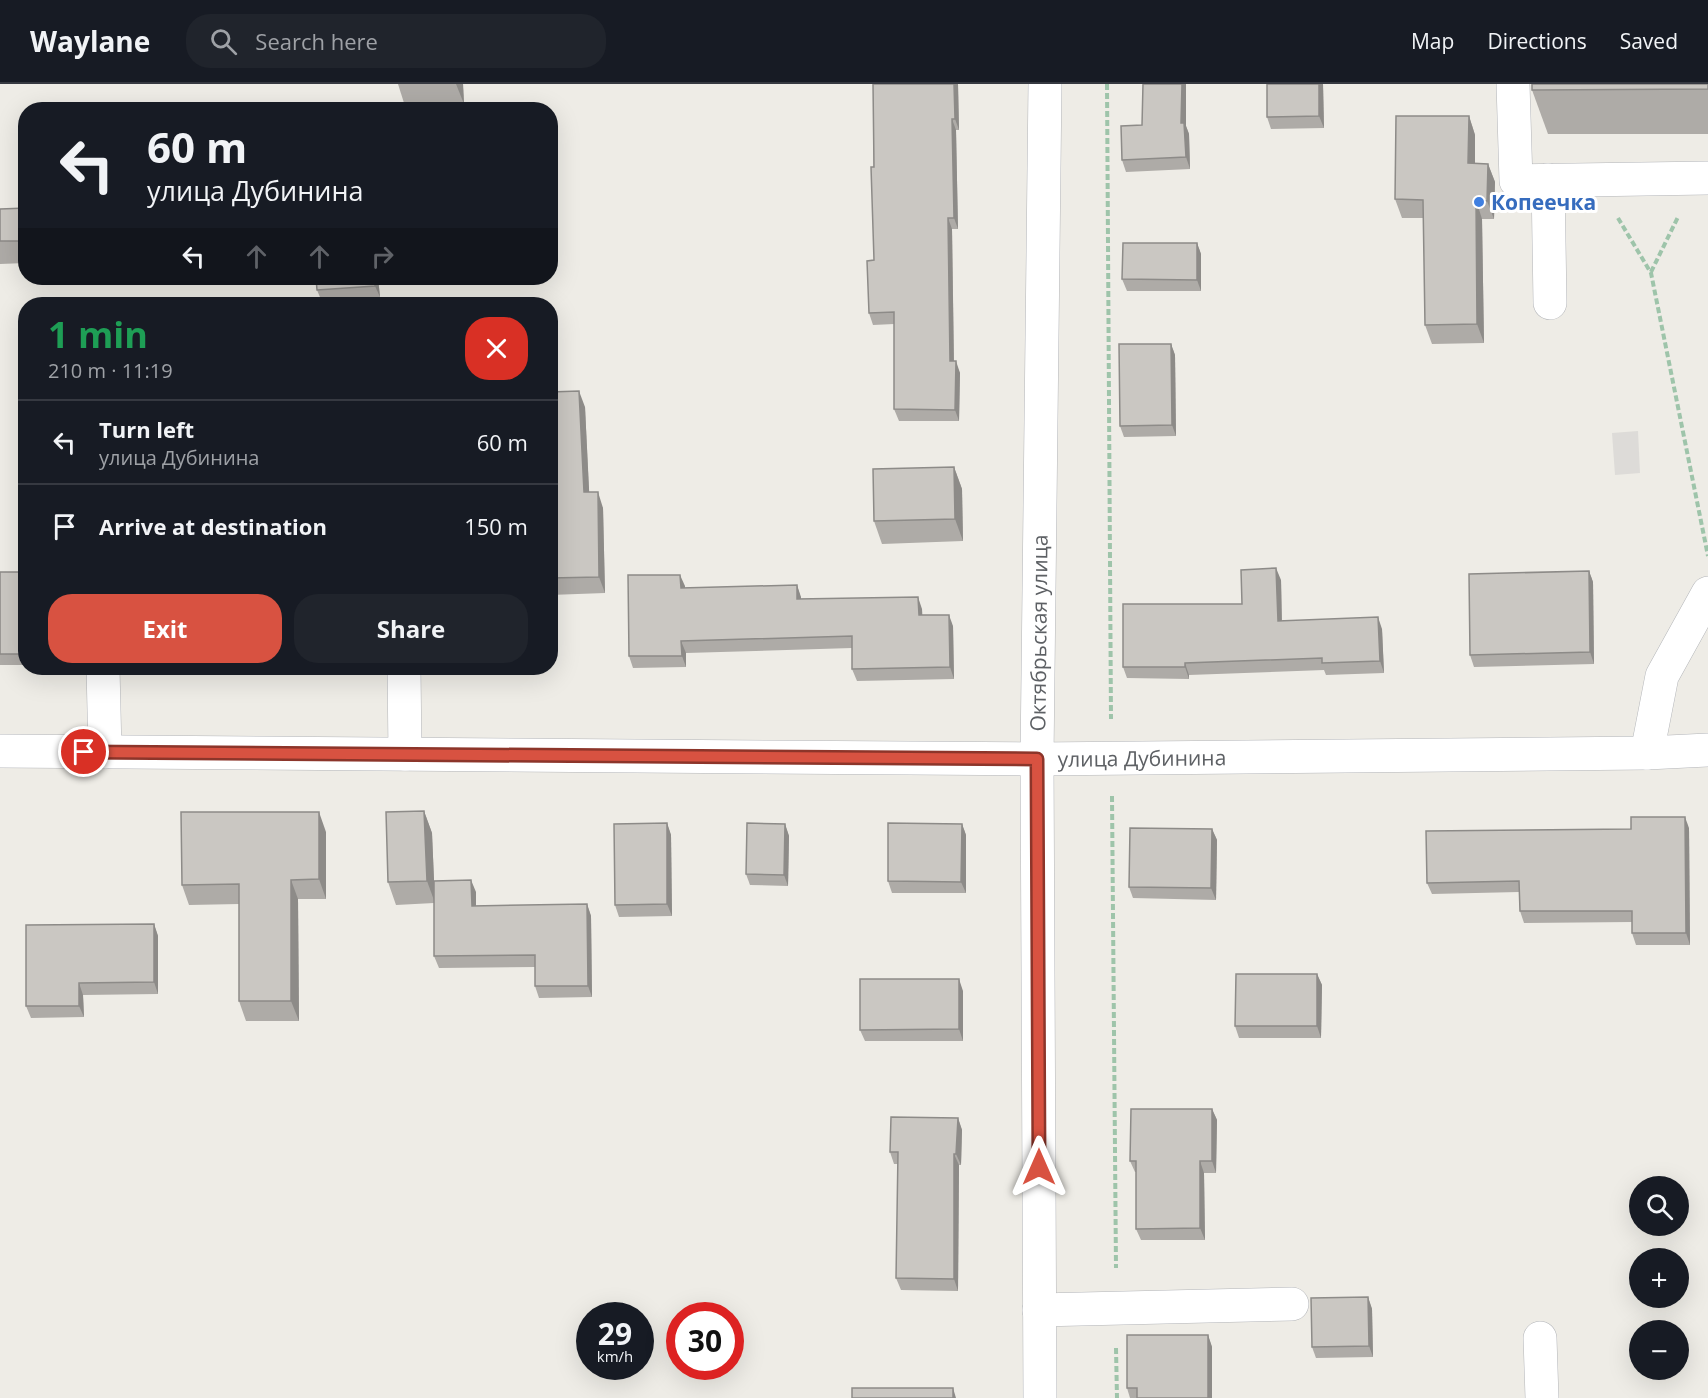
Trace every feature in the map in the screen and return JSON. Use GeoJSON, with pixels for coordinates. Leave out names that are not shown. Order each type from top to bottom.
{"type":"FeatureCollection","features":[{"type":"Feature","properties":{"kind":"street","name":"Октябрьская улица"},"geometry":{"type":"LineString","coordinates":[[1040,1398],[1037,759],[1045,84]]}},
{"type":"Feature","properties":{"kind":"street"},"geometry":{"type":"LineString","coordinates":[[1513,84],[1516,181],[1703,178]]}},
{"type":"Feature","properties":{"kind":"street"},"geometry":{"type":"LineString","coordinates":[[1548,180],[1550,303]]}},
{"type":"Feature","properties":{"kind":"street"},"geometry":{"type":"LineString","coordinates":[[1647,753],[1662,676],[1708,593]]}},
{"type":"Feature","properties":{"kind":"street"},"geometry":{"type":"LineString","coordinates":[[103,675],[105,752]]}},
{"type":"Feature","properties":{"kind":"street"},"geometry":{"type":"LineString","coordinates":[[404,675],[405,754]]}},
{"type":"Feature","properties":{"kind":"street","name":"улица Дубинина"},"geometry":{"type":"LineString","coordinates":[[0,751],[1037,759],[1647,753],[1708,750]]}},
{"type":"Feature","properties":{"kind":"street"},"geometry":{"type":"LineString","coordinates":[[1039,1310],[1293,1304]]}},
{"type":"Feature","properties":{"kind":"street"},"geometry":{"type":"LineString","coordinates":[[1540,1338],[1542,1398]]}},
{"type":"Feature","properties":{"kind":"path"},"geometry":{"type":"LineString","coordinates":[[1651,273],[1703,178]]}},
{"type":"Feature","properties":{"kind":"path"},"geometry":{"type":"LineString","coordinates":[[1596,180],[1651,273],[1708,556]]}},
{"type":"Feature","properties":{"kind":"shaded area"},"geometry":{"type":"Polygon","coordinates":[[[1638,431],[1640,473],[1615,475],[1612,433],[1638,431]]]}},
{"type":"Feature","properties":{"kind":"building"},"geometry":{"type":"Polygon","coordinates":[[[873,84],[954,84],[955,119],[952,119],[954,218],[948,218],[950,361],[956,361],[955,410],[894,409],[894,312],[869,313],[867,261],[874,260],[871,167],[874,167],[873,84]]]}},
{"type":"Feature","properties":{"kind":"building"},"geometry":{"type":"Polygon","coordinates":[[[1143,84],[1182,84],[1181,123],[1184,123],[1186,157],[1122,160],[1121,126],[1142,125],[1143,84]]]}},
{"type":"Feature","properties":{"kind":"building"},"geometry":{"type":"Polygon","coordinates":[[[1267,84],[1319,84],[1319,116],[1267,117],[1267,84]]]}},
{"type":"Feature","properties":{"kind":"building"},"geometry":{"type":"Polygon","coordinates":[[[1532,84],[1708,84],[1708,89],[1532,90],[1532,84]]]}},
{"type":"Feature","properties":{"kind":"building"},"geometry":{"type":"Polygon","coordinates":[[[1396,116],[1469,116],[1468,163],[1488,164],[1487,201],[1476,200],[1477,324],[1425,325],[1423,200],[1395,199],[1396,116]]]}},
{"type":"Feature","properties":{"kind":"building"},"geometry":{"type":"Polygon","coordinates":[[[18,208],[18,241],[0,241],[0,209],[18,208]]]}},
{"type":"Feature","properties":{"kind":"building"},"geometry":{"type":"Polygon","coordinates":[[[1123,243],[1197,243],[1197,280],[1122,279],[1123,243]]]}},
{"type":"Feature","properties":{"kind":"building"},"geometry":{"type":"Polygon","coordinates":[[[317,285],[375,285],[375,286],[317,290],[317,285]]]}},
{"type":"Feature","properties":{"kind":"building"},"geometry":{"type":"Polygon","coordinates":[[[1119,344],[1171,344],[1172,425],[1120,426],[1119,344]]]}},
{"type":"Feature","properties":{"kind":"building"},"geometry":{"type":"Polygon","coordinates":[[[579,391],[584,492],[598,492],[599,577],[558,578],[558,392],[579,391]]]}},
{"type":"Feature","properties":{"kind":"building"},"geometry":{"type":"Polygon","coordinates":[[[954,467],[955,519],[874,521],[873,469],[954,467]]]}},
{"type":"Feature","properties":{"kind":"building"},"geometry":{"type":"Polygon","coordinates":[[[1276,568],[1278,621],[1378,617],[1380,661],[1322,663],[1322,658],[1185,663],[1185,667],[1123,667],[1123,604],[1242,604],[1241,570],[1276,568]]]}},
{"type":"Feature","properties":{"kind":"building"},"geometry":{"type":"Polygon","coordinates":[[[1589,571],[1590,652],[1470,655],[1469,574],[1589,571]]]}},
{"type":"Feature","properties":{"kind":"building"},"geometry":{"type":"Polygon","coordinates":[[[0,572],[18,572],[18,654],[0,654],[0,572]]]}},
{"type":"Feature","properties":{"kind":"building"},"geometry":{"type":"Polygon","coordinates":[[[628,575],[680,575],[681,588],[797,585],[797,599],[918,597],[919,615],[949,615],[950,667],[852,669],[852,636],[681,641],[682,656],[629,656],[628,575]]]}},
{"type":"Feature","properties":{"kind":"building"},"geometry":{"type":"Polygon","coordinates":[[[424,811],[427,881],[388,882],[386,812],[424,811]]]}},
{"type":"Feature","properties":{"kind":"building"},"geometry":{"type":"Polygon","coordinates":[[[181,812],[319,812],[319,879],[291,880],[291,1001],[239,1001],[239,884],[182,885],[181,812]]]}},
{"type":"Feature","properties":{"kind":"building"},"geometry":{"type":"Polygon","coordinates":[[[1631,817],[1685,817],[1686,933],[1632,933],[1632,911],[1520,911],[1519,881],[1427,883],[1426,831],[1631,829],[1631,817]]]}},
{"type":"Feature","properties":{"kind":"building"},"geometry":{"type":"Polygon","coordinates":[[[667,823],[667,904],[615,905],[614,824],[667,823]]]}},
{"type":"Feature","properties":{"kind":"building"},"geometry":{"type":"Polygon","coordinates":[[[747,823],[785,824],[784,875],[746,874],[747,823]]]}},
{"type":"Feature","properties":{"kind":"building"},"geometry":{"type":"Polygon","coordinates":[[[888,823],[962,824],[961,882],[888,881],[888,823]]]}},
{"type":"Feature","properties":{"kind":"building"},"geometry":{"type":"Polygon","coordinates":[[[1130,828],[1212,829],[1211,888],[1129,887],[1130,828]]]}},
{"type":"Feature","properties":{"kind":"building"},"geometry":{"type":"Polygon","coordinates":[[[471,880],[472,906],[587,904],[588,986],[535,986],[535,955],[434,956],[434,881],[471,880]]]}},
{"type":"Feature","properties":{"kind":"building"},"geometry":{"type":"Polygon","coordinates":[[[154,924],[154,982],[79,983],[79,1006],[26,1006],[26,925],[154,924]]]}},
{"type":"Feature","properties":{"kind":"building"},"geometry":{"type":"Polygon","coordinates":[[[1236,974],[1317,974],[1317,1026],[1235,1026],[1236,974]]]}},
{"type":"Feature","properties":{"kind":"building"},"geometry":{"type":"Polygon","coordinates":[[[860,979],[959,979],[959,1029],[860,1030],[860,979]]]}},
{"type":"Feature","properties":{"kind":"building"},"geometry":{"type":"Polygon","coordinates":[[[1131,1109],[1212,1109],[1212,1161],[1200,1161],[1200,1228],[1136,1229],[1136,1161],[1130,1161],[1131,1109]]]}},
{"type":"Feature","properties":{"kind":"building"},"geometry":{"type":"Polygon","coordinates":[[[891,1117],[958,1118],[956,1154],[954,1154],[954,1279],[896,1278],[898,1152],[890,1152],[891,1117]]]}},
{"type":"Feature","properties":{"kind":"building"},"geometry":{"type":"Polygon","coordinates":[[[1368,1297],[1369,1346],[1312,1347],[1311,1298],[1368,1297]]]}},
{"type":"Feature","properties":{"kind":"building"},"geometry":{"type":"Polygon","coordinates":[[[1127,1335],[1208,1335],[1208,1398],[1137,1398],[1137,1388],[1127,1388],[1127,1335]]]}},
{"type":"Feature","properties":{"kind":"building"},"geometry":{"type":"Polygon","coordinates":[[[852,1388],[953,1388],[953,1398],[852,1398],[852,1388]]]}},
{"type":"Feature","properties":{"kind":"place","name":"Копеечка"},"geometry":{"type":"Point","coordinates":[1479,202]}},
{"type":"Feature","properties":{"kind":"route"},"geometry":{"type":"LineString","coordinates":[[84,752],[1037,759],[1039,1167]]}}]}
